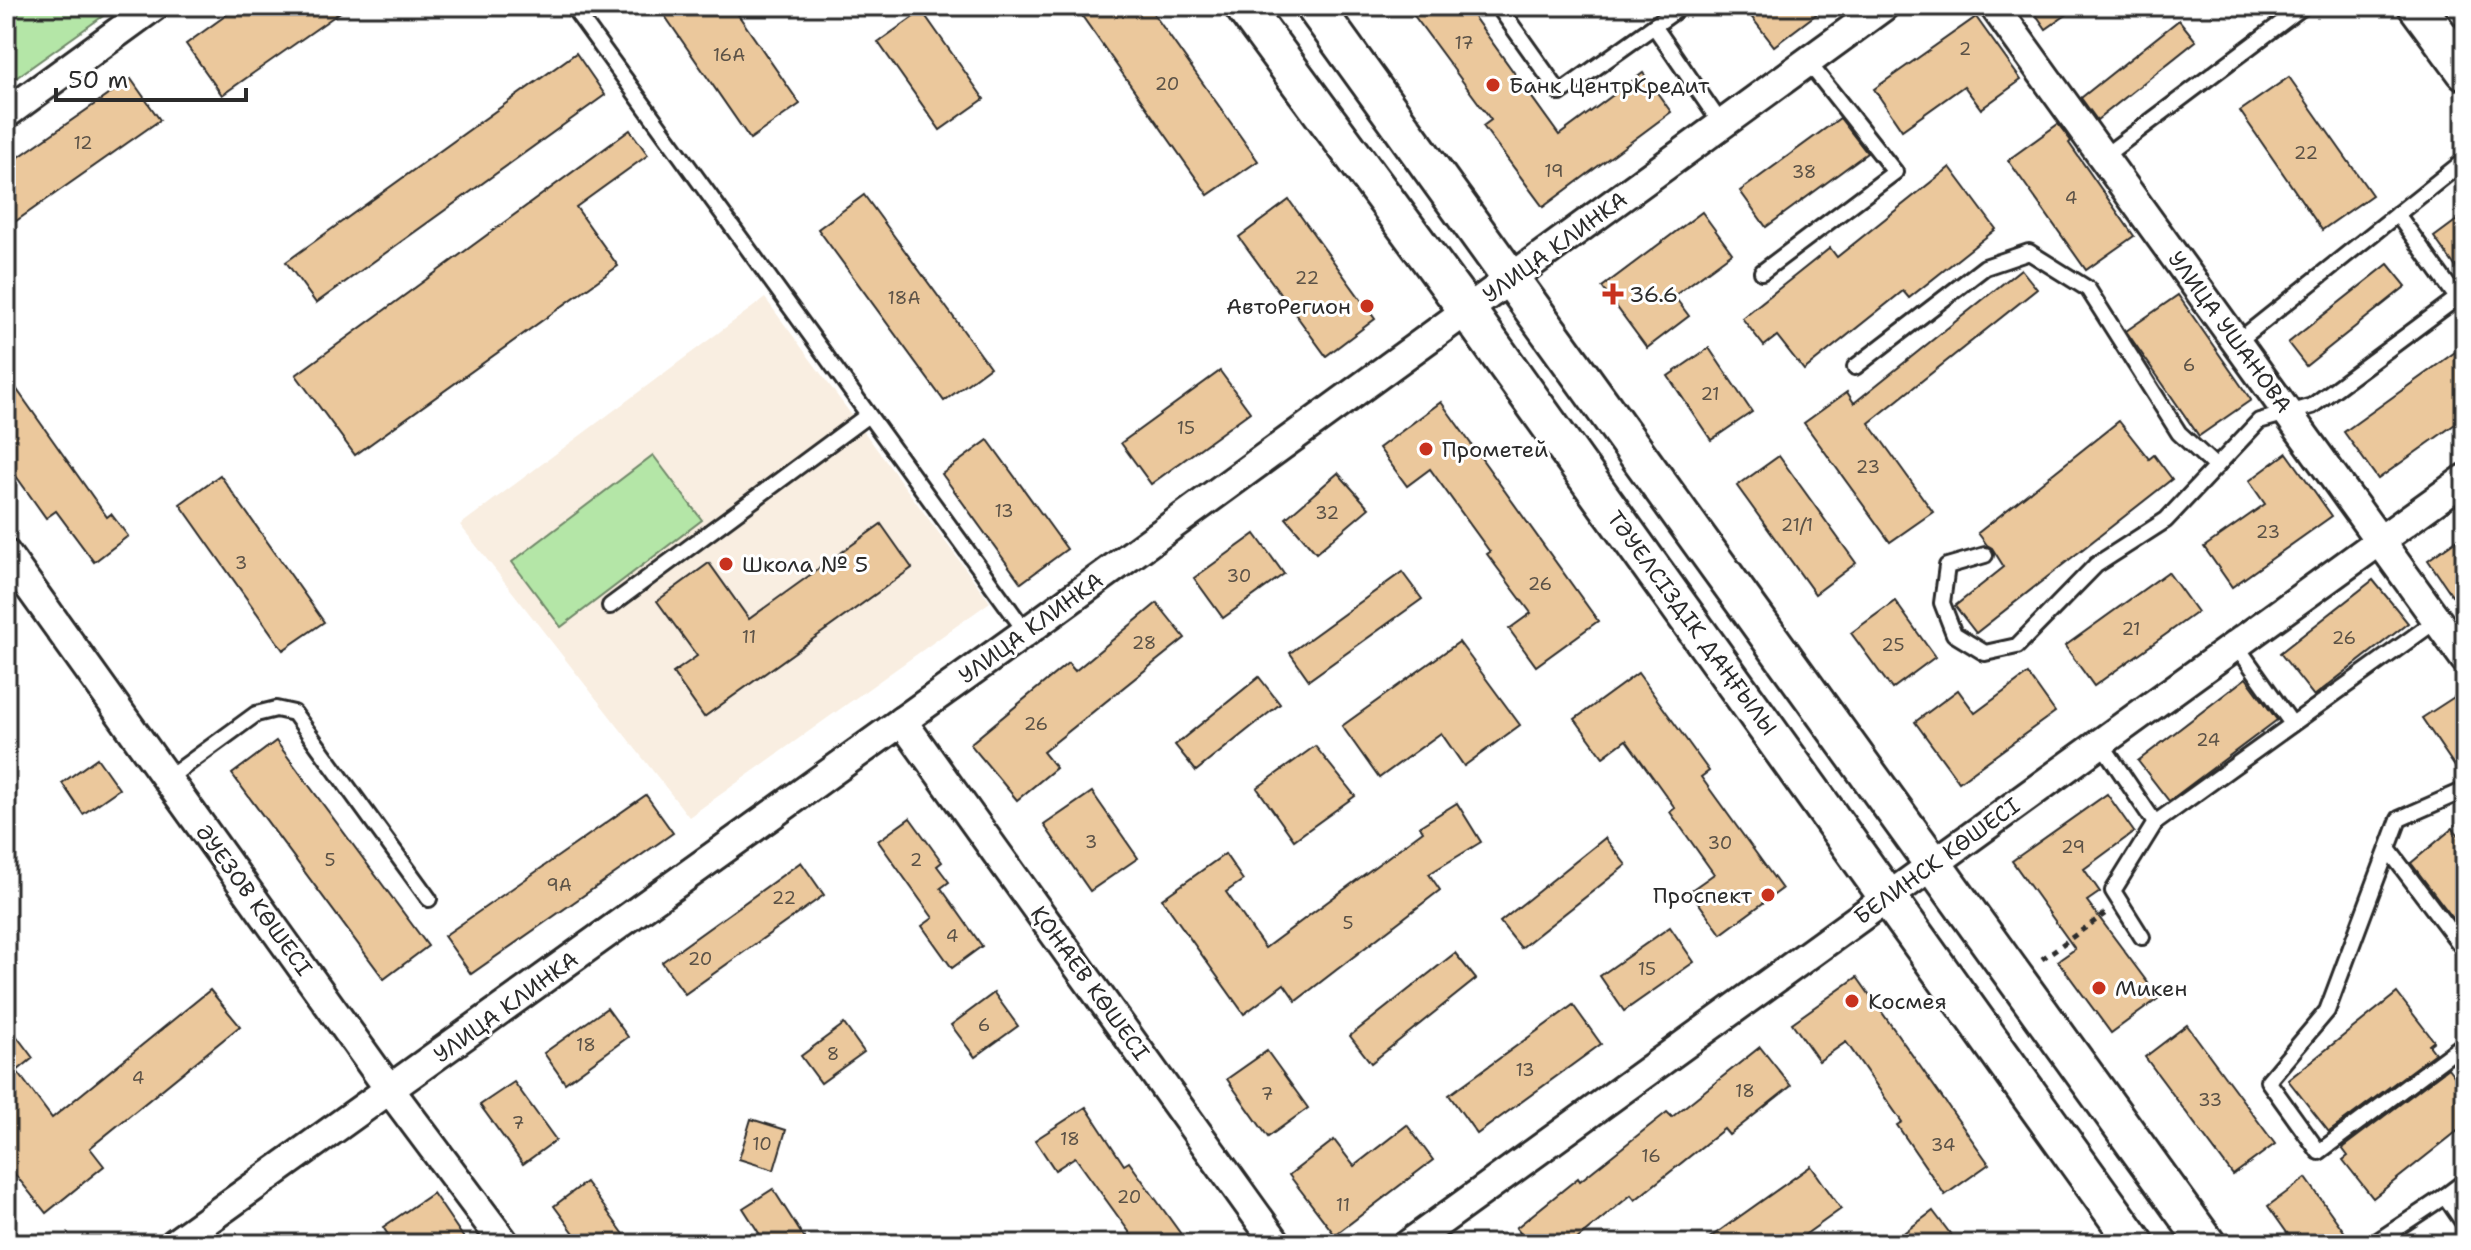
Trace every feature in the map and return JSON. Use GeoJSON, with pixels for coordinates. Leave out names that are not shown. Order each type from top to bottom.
{"type":"FeatureCollection","features":[{"type":"Feature","properties":{"kind":"street"},"geometry":{"type":"LineString","coordinates":[[6,114],[154,6]]}},
{"type":"Feature","properties":{"kind":"street","name":"ТӘУЕЛСІЗДІК ДАҢҒЫЛЫ"},"geometry":{"type":"LineString","coordinates":[[1243,6],[1467,310],[2136,1244]]}},
{"type":"Feature","properties":{"kind":"street"},"geometry":{"type":"LineString","coordinates":[[1314,6],[2207,1244]]}},
{"type":"Feature","properties":{"kind":"street","name":"УЛИЦА КЛИНКА"},"geometry":{"type":"LineString","coordinates":[[174,1244],[1026,632],[1884,6]]}},
{"type":"Feature","properties":{"kind":"street","name":"УЛИЦА УШАНОВА"},"geometry":{"type":"LineString","coordinates":[[1994,6],[2463,653]]}},
{"type":"Feature","properties":{"kind":"street"},"geometry":{"type":"LineString","coordinates":[[2417,6],[2465,71]]}},
{"type":"Feature","properties":{"kind":"street","name":"БЕЛИНСК КӨШЕСІ"},"geometry":{"type":"LineString","coordinates":[[1409,1244],[2465,479]]}},
{"type":"Feature","properties":{"kind":"street","name":"ӘУЕЗОВ КӨШЕСІ"},"geometry":{"type":"LineString","coordinates":[[6,554],[390,1090],[505,1244]]}},
{"type":"Feature","properties":{"kind":"street","name":"ҚОНАЕВ КӨШЕСІ"},"geometry":{"type":"LineString","coordinates":[[902,721],[1277,1244]]}},
{"type":"Feature","properties":{"kind":"lane"},"geometry":{"type":"LineString","coordinates":[[572,6],[1026,632]]}},
{"type":"Feature","properties":{"kind":"lane"},"geometry":{"type":"LineString","coordinates":[[1498,6],[1560,93],[1682,6]]}},
{"type":"Feature","properties":{"kind":"lane"},"geometry":{"type":"LineString","coordinates":[[2103,157],[2304,6]]}},
{"type":"Feature","properties":{"kind":"lane"},"geometry":{"type":"LineString","coordinates":[[1654,26],[1722,125]]}},
{"type":"Feature","properties":{"kind":"lane"},"geometry":{"type":"LineString","coordinates":[[1762,272],[1895,172],[1808,62]]}},
{"type":"Feature","properties":{"kind":"lane"},"geometry":{"type":"LineString","coordinates":[[2237,342],[2465,160]]}},
{"type":"Feature","properties":{"kind":"lane"},"geometry":{"type":"LineString","coordinates":[[1985,555],[1947,566],[1942,603],[1954,634],[1985,653],[2017,646],[2096,565],[2166,520],[2259,421],[2312,406],[2457,298],[2397,214]]}},
{"type":"Feature","properties":{"kind":"lane"},"geometry":{"type":"LineString","coordinates":[[1855,367],[1985,267],[2029,252],[2088,289],[2179,433],[2216,467]]}},
{"type":"Feature","properties":{"kind":"lane"},"geometry":{"type":"LineString","coordinates":[[610,606],[868,415]]}},
{"type":"Feature","properties":{"kind":"lane"},"geometry":{"type":"LineString","coordinates":[[2142,937],[2113,891],[2155,823],[2437,620]]}},
{"type":"Feature","properties":{"kind":"lane"},"geometry":{"type":"LineString","coordinates":[[2236,645],[2292,724]]}},
{"type":"Feature","properties":{"kind":"lane"},"geometry":{"type":"LineString","coordinates":[[167,779],[256,714],[276,709],[294,713],[429,899]]}},
{"type":"Feature","properties":{"kind":"lane"},"geometry":{"type":"LineString","coordinates":[[2101,743],[2155,823]]}},
{"type":"Feature","properties":{"kind":"lane"},"geometry":{"type":"LineString","coordinates":[[2465,790],[2399,819],[2327,1011],[2268,1081],[2319,1152],[2465,1043]]}},
{"type":"Feature","properties":{"kind":"lane"},"geometry":{"type":"LineString","coordinates":[[2388,849],[2465,951]]}},
{"type":"Feature","properties":{"kind":"lane"},"geometry":{"type":"LineString","coordinates":[[2373,1244],[2465,1181]]}},
{"type":"Feature","properties":{"kind":"lane"},"geometry":{"type":"LineString","coordinates":[[2445,1196],[2465,1225]]}},
{"type":"Feature","properties":{"kind":"path"},"geometry":{"type":"LineString","coordinates":[[2042,959],[2120,902]]}},
{"type":"Feature","properties":{"kind":"shaded area","name":"Школа № 5"},"geometry":{"type":"Polygon","coordinates":[[[765,298],[990,602],[689,817],[460,525],[765,298]]]}},
{"type":"Feature","properties":{"kind":"green space"},"geometry":{"type":"Polygon","coordinates":[[[6,6],[117,6],[6,85],[6,6]]]}},
{"type":"Feature","properties":{"kind":"green space"},"geometry":{"type":"Polygon","coordinates":[[[653,455],[702,520],[561,627],[512,562],[653,455]]]}},
{"type":"Feature","properties":{"kind":"building"},"geometry":{"type":"Polygon","coordinates":[[[239,6],[349,6],[222,95],[186,44],[239,6]]]}},
{"type":"Feature","properties":{"kind":"building"},"geometry":{"type":"Polygon","coordinates":[[[658,6],[732,6],[800,104],[750,139],[658,6]]]}},
{"type":"Feature","properties":{"kind":"building"},"geometry":{"type":"Polygon","coordinates":[[[1075,6],[1148,6],[1258,161],[1208,195],[1075,6]]]}},
{"type":"Feature","properties":{"kind":"building"},"geometry":{"type":"Polygon","coordinates":[[[1407,6],[1466,6],[1559,135],[1643,73],[1671,112],[1543,207],[1483,126],[1491,120],[1407,6]]]}},
{"type":"Feature","properties":{"kind":"building"},"geometry":{"type":"Polygon","coordinates":[[[1743,6],[1827,6],[1774,46],[1743,6]]]}},
{"type":"Feature","properties":{"kind":"building"},"geometry":{"type":"Polygon","coordinates":[[[2030,6],[2079,6],[2046,29],[2030,6]]]}},
{"type":"Feature","properties":{"kind":"building"},"geometry":{"type":"Polygon","coordinates":[[[922,11],[984,99],[940,130],[878,42],[922,11]]]}},
{"type":"Feature","properties":{"kind":"building"},"geometry":{"type":"Polygon","coordinates":[[[1976,17],[2021,80],[1981,109],[1964,86],[1902,130],[1874,89],[1976,17]]]}},
{"type":"Feature","properties":{"kind":"building"},"geometry":{"type":"Polygon","coordinates":[[[2179,20],[2196,41],[2097,120],[2081,98],[2179,20]]]}},
{"type":"Feature","properties":{"kind":"building"},"geometry":{"type":"Polygon","coordinates":[[[576,53],[605,95],[316,303],[286,262],[576,53]]]}},
{"type":"Feature","properties":{"kind":"building"},"geometry":{"type":"Polygon","coordinates":[[[2289,77],[2372,195],[2322,230],[2240,111],[2289,77]]]}},
{"type":"Feature","properties":{"kind":"building"},"geometry":{"type":"Polygon","coordinates":[[[131,79],[160,120],[6,228],[6,166],[131,79]]]}},
{"type":"Feature","properties":{"kind":"building"},"geometry":{"type":"Polygon","coordinates":[[[1840,118],[1867,153],[1766,227],[1740,191],[1840,118]]]}},
{"type":"Feature","properties":{"kind":"building"},"geometry":{"type":"Polygon","coordinates":[[[2058,124],[2134,236],[2086,270],[2008,160],[2058,124]]]}},
{"type":"Feature","properties":{"kind":"building"},"geometry":{"type":"Polygon","coordinates":[[[630,130],[648,155],[576,207],[618,266],[355,455],[296,375],[630,130]]]}},
{"type":"Feature","properties":{"kind":"building"},"geometry":{"type":"Polygon","coordinates":[[[1950,167],[1996,229],[1909,298],[1903,291],[1804,370],[1777,336],[1764,346],[1742,318],[1830,248],[1837,257],[1950,167]]]}},
{"type":"Feature","properties":{"kind":"building"},"geometry":{"type":"Polygon","coordinates":[[[864,195],[990,367],[944,401],[818,229],[864,195]]]}},
{"type":"Feature","properties":{"kind":"building"},"geometry":{"type":"Polygon","coordinates":[[[1289,200],[1375,319],[1326,356],[1239,237],[1289,200]]]}},
{"type":"Feature","properties":{"kind":"building"},"geometry":{"type":"Polygon","coordinates":[[[1702,212],[1732,253],[1674,296],[1689,316],[1647,348],[1602,287],[1702,212]]]}},
{"type":"Feature","properties":{"kind":"building"},"geometry":{"type":"Polygon","coordinates":[[[2465,214],[2465,280],[2434,237],[2465,214]]]}},
{"type":"Feature","properties":{"kind":"building"},"geometry":{"type":"Polygon","coordinates":[[[2388,264],[2406,286],[2306,366],[2288,343],[2388,264]]]}},
{"type":"Feature","properties":{"kind":"building"},"geometry":{"type":"Polygon","coordinates":[[[2021,269],[2037,289],[1869,423],[1933,512],[1890,542],[1804,423],[1847,392],[1854,403],[2021,269]]]}},
{"type":"Feature","properties":{"kind":"building"},"geometry":{"type":"Polygon","coordinates":[[[2178,295],[2251,400],[2199,436],[2126,331],[2178,295]]]}},
{"type":"Feature","properties":{"kind":"building"},"geometry":{"type":"Polygon","coordinates":[[[2465,345],[2465,417],[2378,479],[2344,432],[2465,345]]]}},
{"type":"Feature","properties":{"kind":"building"},"geometry":{"type":"Polygon","coordinates":[[[1709,348],[1752,412],[1711,440],[1668,376],[1709,348]]]}},
{"type":"Feature","properties":{"kind":"building"},"geometry":{"type":"Polygon","coordinates":[[[1220,371],[1250,412],[1151,484],[1121,443],[1220,371]]]}},
{"type":"Feature","properties":{"kind":"building"},"geometry":{"type":"Polygon","coordinates":[[[6,374],[107,517],[111,514],[128,536],[94,562],[56,511],[46,518],[6,462],[6,374]]]}},
{"type":"Feature","properties":{"kind":"building"},"geometry":{"type":"Polygon","coordinates":[[[1441,402],[1598,621],[1536,666],[1509,629],[1531,613],[1487,554],[1490,552],[1430,469],[1407,486],[1379,448],[1441,402]]]}},
{"type":"Feature","properties":{"kind":"building"},"geometry":{"type":"Polygon","coordinates":[[[2119,421],[2149,459],[2154,455],[2172,479],[1976,633],[1955,606],[2004,567],[1978,533],[2119,421]]]}},
{"type":"Feature","properties":{"kind":"building"},"geometry":{"type":"Polygon","coordinates":[[[988,440],[1067,549],[1021,583],[942,474],[988,440]]]}},
{"type":"Feature","properties":{"kind":"building"},"geometry":{"type":"Polygon","coordinates":[[[2287,453],[2332,516],[2232,587],[2204,547],[2265,504],[2249,481],[2287,453]]]}},
{"type":"Feature","properties":{"kind":"building"},"geometry":{"type":"Polygon","coordinates":[[[1779,456],[1856,563],[1815,594],[1737,486],[1779,456]]]}},
{"type":"Feature","properties":{"kind":"building"},"geometry":{"type":"Polygon","coordinates":[[[1338,473],[1369,508],[1316,553],[1286,518],[1338,473]]]}},
{"type":"Feature","properties":{"kind":"building"},"geometry":{"type":"Polygon","coordinates":[[[220,475],[324,622],[283,650],[180,504],[220,475]]]}},
{"type":"Feature","properties":{"kind":"building"},"geometry":{"type":"Polygon","coordinates":[[[881,524],[912,568],[704,717],[673,673],[697,656],[657,601],[709,563],[749,619],[881,524]]]}},
{"type":"Feature","properties":{"kind":"building"},"geometry":{"type":"Polygon","coordinates":[[[1255,534],[1284,574],[1223,618],[1194,578],[1255,534]]]}},
{"type":"Feature","properties":{"kind":"building"},"geometry":{"type":"Polygon","coordinates":[[[2465,534],[2465,614],[2428,560],[2465,534]]]}},
{"type":"Feature","properties":{"kind":"building"},"geometry":{"type":"Polygon","coordinates":[[[1402,572],[1422,599],[1309,680],[1290,653],[1402,572]]]}},
{"type":"Feature","properties":{"kind":"building"},"geometry":{"type":"Polygon","coordinates":[[[2168,572],[2197,612],[2094,686],[2065,646],[2168,572]]]}},
{"type":"Feature","properties":{"kind":"building"},"geometry":{"type":"Polygon","coordinates":[[[2373,580],[2408,623],[2314,696],[2280,653],[2373,580]]]}},
{"type":"Feature","properties":{"kind":"building"},"geometry":{"type":"Polygon","coordinates":[[[1895,601],[1935,657],[1892,689],[1851,633],[1895,601]]]}},
{"type":"Feature","properties":{"kind":"building"},"geometry":{"type":"Polygon","coordinates":[[[1157,603],[1185,638],[1043,752],[1056,768],[1017,800],[970,744],[1068,663],[1075,671],[1157,603]]]}},
{"type":"Feature","properties":{"kind":"building"},"geometry":{"type":"Polygon","coordinates":[[[1459,642],[1520,725],[1464,766],[1441,733],[1379,778],[1342,726],[1459,642]]]}},
{"type":"Feature","properties":{"kind":"building"},"geometry":{"type":"Polygon","coordinates":[[[1638,673],[1709,771],[1701,777],[1782,889],[1721,934],[1690,891],[1714,874],[1670,812],[1675,808],[1626,740],[1603,757],[1575,719],[1638,673]]]}},
{"type":"Feature","properties":{"kind":"building"},"geometry":{"type":"Polygon","coordinates":[[[2028,674],[2055,712],[1959,782],[1915,722],[1958,690],[1975,713],[2028,674]]]}},
{"type":"Feature","properties":{"kind":"building"},"geometry":{"type":"Polygon","coordinates":[[[1259,677],[1280,704],[1196,771],[1175,745],[1259,677]]]}},
{"type":"Feature","properties":{"kind":"building"},"geometry":{"type":"Polygon","coordinates":[[[2246,678],[2277,720],[2169,801],[2138,761],[2246,678]]]}},
{"type":"Feature","properties":{"kind":"building"},"geometry":{"type":"Polygon","coordinates":[[[2465,690],[2465,780],[2464,780],[2422,718],[2465,690]]]}},
{"type":"Feature","properties":{"kind":"building"},"geometry":{"type":"Polygon","coordinates":[[[276,741],[428,946],[384,979],[232,774],[276,741]]]}},
{"type":"Feature","properties":{"kind":"building"},"geometry":{"type":"Polygon","coordinates":[[[1315,746],[1355,796],[1294,840],[1257,788],[1315,746]]]}},
{"type":"Feature","properties":{"kind":"building"},"geometry":{"type":"Polygon","coordinates":[[[97,758],[119,789],[83,814],[62,783],[97,758]]]}},
{"type":"Feature","properties":{"kind":"building"},"geometry":{"type":"Polygon","coordinates":[[[1092,792],[1138,858],[1090,891],[1044,825],[1092,792]]]}},
{"type":"Feature","properties":{"kind":"building"},"geometry":{"type":"Polygon","coordinates":[[[2107,794],[2134,832],[2084,869],[2100,892],[2087,901],[2159,998],[2111,1033],[2058,961],[2075,949],[2012,861],[2107,794]]]}},
{"type":"Feature","properties":{"kind":"building"},"geometry":{"type":"Polygon","coordinates":[[[646,795],[673,833],[471,974],[444,936],[646,795]]]}},
{"type":"Feature","properties":{"kind":"building"},"geometry":{"type":"Polygon","coordinates":[[[1457,803],[1481,842],[1429,874],[1440,890],[1296,1001],[1284,984],[1244,1014],[1162,899],[1225,854],[1243,880],[1226,892],[1265,948],[1423,831],[1420,826],[1457,803]]]}},
{"type":"Feature","properties":{"kind":"building"},"geometry":{"type":"Polygon","coordinates":[[[910,818],[942,862],[937,866],[949,882],[941,888],[982,946],[952,968],[922,926],[933,918],[878,841],[910,818]]]}},
{"type":"Feature","properties":{"kind":"building"},"geometry":{"type":"Polygon","coordinates":[[[2453,828],[2465,843],[2465,934],[2411,863],[2453,828]]]}},
{"type":"Feature","properties":{"kind":"building"},"geometry":{"type":"Polygon","coordinates":[[[1605,838],[1626,865],[1521,948],[1500,922],[1605,838]]]}},
{"type":"Feature","properties":{"kind":"building"},"geometry":{"type":"Polygon","coordinates":[[[801,862],[824,895],[685,994],[662,962],[801,862]]]}},
{"type":"Feature","properties":{"kind":"building"},"geometry":{"type":"Polygon","coordinates":[[[1670,927],[1694,962],[1624,1011],[1600,976],[1670,927]]]}},
{"type":"Feature","properties":{"kind":"building"},"geometry":{"type":"Polygon","coordinates":[[[1455,953],[1476,979],[1371,1063],[1350,1036],[1455,953]]]}},
{"type":"Feature","properties":{"kind":"building"},"geometry":{"type":"Polygon","coordinates":[[[1857,977],[1989,1164],[1945,1195],[1897,1125],[1902,1122],[1846,1042],[1819,1061],[1792,1023],[1857,977]]]}},
{"type":"Feature","properties":{"kind":"building"},"geometry":{"type":"Polygon","coordinates":[[[210,990],[240,1026],[90,1148],[104,1166],[46,1213],[6,1163],[6,1022],[33,1058],[17,1071],[52,1118],[210,990]]]}},
{"type":"Feature","properties":{"kind":"building"},"geometry":{"type":"Polygon","coordinates":[[[994,993],[1018,1026],[975,1057],[951,1025],[994,993]]]}},
{"type":"Feature","properties":{"kind":"building"},"geometry":{"type":"Polygon","coordinates":[[[2397,993],[2434,1041],[2429,1045],[2435,1053],[2329,1132],[2288,1080],[2397,993]]]}},
{"type":"Feature","properties":{"kind":"building"},"geometry":{"type":"Polygon","coordinates":[[[1573,1005],[1601,1044],[1477,1134],[1449,1095],[1573,1005]]]}},
{"type":"Feature","properties":{"kind":"building"},"geometry":{"type":"Polygon","coordinates":[[[607,1008],[628,1037],[565,1083],[544,1053],[607,1008]]]}},
{"type":"Feature","properties":{"kind":"building"},"geometry":{"type":"Polygon","coordinates":[[[844,1024],[864,1052],[821,1083],[801,1056],[844,1024]]]}},
{"type":"Feature","properties":{"kind":"building"},"geometry":{"type":"Polygon","coordinates":[[[2187,1025],[2275,1144],[2233,1175],[2145,1057],[2187,1025]]]}},
{"type":"Feature","properties":{"kind":"building"},"geometry":{"type":"Polygon","coordinates":[[[1760,1047],[1791,1086],[1729,1135],[1724,1129],[1635,1200],[1631,1195],[1571,1244],[1529,1244],[1516,1228],[1667,1112],[1672,1117],[1760,1047]]]}},
{"type":"Feature","properties":{"kind":"building"},"geometry":{"type":"Polygon","coordinates":[[[1267,1051],[1308,1108],[1268,1137],[1227,1079],[1267,1051]]]}},
{"type":"Feature","properties":{"kind":"building"},"geometry":{"type":"Polygon","coordinates":[[[2448,1068],[2465,1090],[2465,1125],[2373,1198],[2343,1160],[2348,1156],[2342,1148],[2448,1068]]]}},
{"type":"Feature","properties":{"kind":"building"},"geometry":{"type":"Polygon","coordinates":[[[514,1082],[556,1140],[523,1164],[480,1105],[514,1082]]]}},
{"type":"Feature","properties":{"kind":"building"},"geometry":{"type":"Polygon","coordinates":[[[1086,1107],[1124,1165],[1129,1162],[1188,1244],[1138,1244],[1075,1157],[1055,1170],[1035,1140],[1086,1107]]]}},
{"type":"Feature","properties":{"kind":"building"},"geometry":{"type":"Polygon","coordinates":[[[751,1119],[786,1130],[774,1170],[739,1159],[751,1119]]]}},
{"type":"Feature","properties":{"kind":"building"},"geometry":{"type":"Polygon","coordinates":[[[1407,1125],[1433,1160],[1335,1235],[1289,1175],[1334,1140],[1354,1166],[1407,1125]]]}},
{"type":"Feature","properties":{"kind":"building"},"geometry":{"type":"Polygon","coordinates":[[[1811,1166],[1841,1209],[1792,1244],[1701,1244],[1811,1166]]]}},
{"type":"Feature","properties":{"kind":"building"},"geometry":{"type":"Polygon","coordinates":[[[2306,1178],[2353,1244],[2295,1244],[2268,1206],[2306,1178]]]}},
{"type":"Feature","properties":{"kind":"building"},"geometry":{"type":"Polygon","coordinates":[[[586,1182],[631,1244],[582,1244],[554,1206],[586,1182]]]}},
{"type":"Feature","properties":{"kind":"building"},"geometry":{"type":"Polygon","coordinates":[[[773,1189],[808,1244],[766,1244],[743,1208],[773,1189]]]}},
{"type":"Feature","properties":{"kind":"building"},"geometry":{"type":"Polygon","coordinates":[[[433,1193],[468,1244],[394,1244],[383,1227],[433,1193]]]}},
{"type":"Feature","properties":{"kind":"building"},"geometry":{"type":"Polygon","coordinates":[[[1933,1211],[1958,1244],[1889,1244],[1933,1211]]]}},
{"type":"Feature","properties":{"kind":"place","name":"Банк ЦентрКредит"},"geometry":{"type":"Point","coordinates":[1493,85]}},
{"type":"Feature","properties":{"kind":"place","name":"36.6"},"geometry":{"type":"Point","coordinates":[1613,294]}},
{"type":"Feature","properties":{"kind":"place","name":"АвтоРегион"},"geometry":{"type":"Point","coordinates":[1367,306]}},
{"type":"Feature","properties":{"kind":"place","name":"Прометей"},"geometry":{"type":"Point","coordinates":[1426,449]}},
{"type":"Feature","properties":{"kind":"place","name":"Школа № 5"},"geometry":{"type":"Point","coordinates":[726,564]}},
{"type":"Feature","properties":{"kind":"place","name":"Проспект"},"geometry":{"type":"Point","coordinates":[1768,895]}},
{"type":"Feature","properties":{"kind":"place","name":"Микен"},"geometry":{"type":"Point","coordinates":[2099,988]}},
{"type":"Feature","properties":{"kind":"place","name":"Космея"},"geometry":{"type":"Point","coordinates":[1852,1001]}}]}
